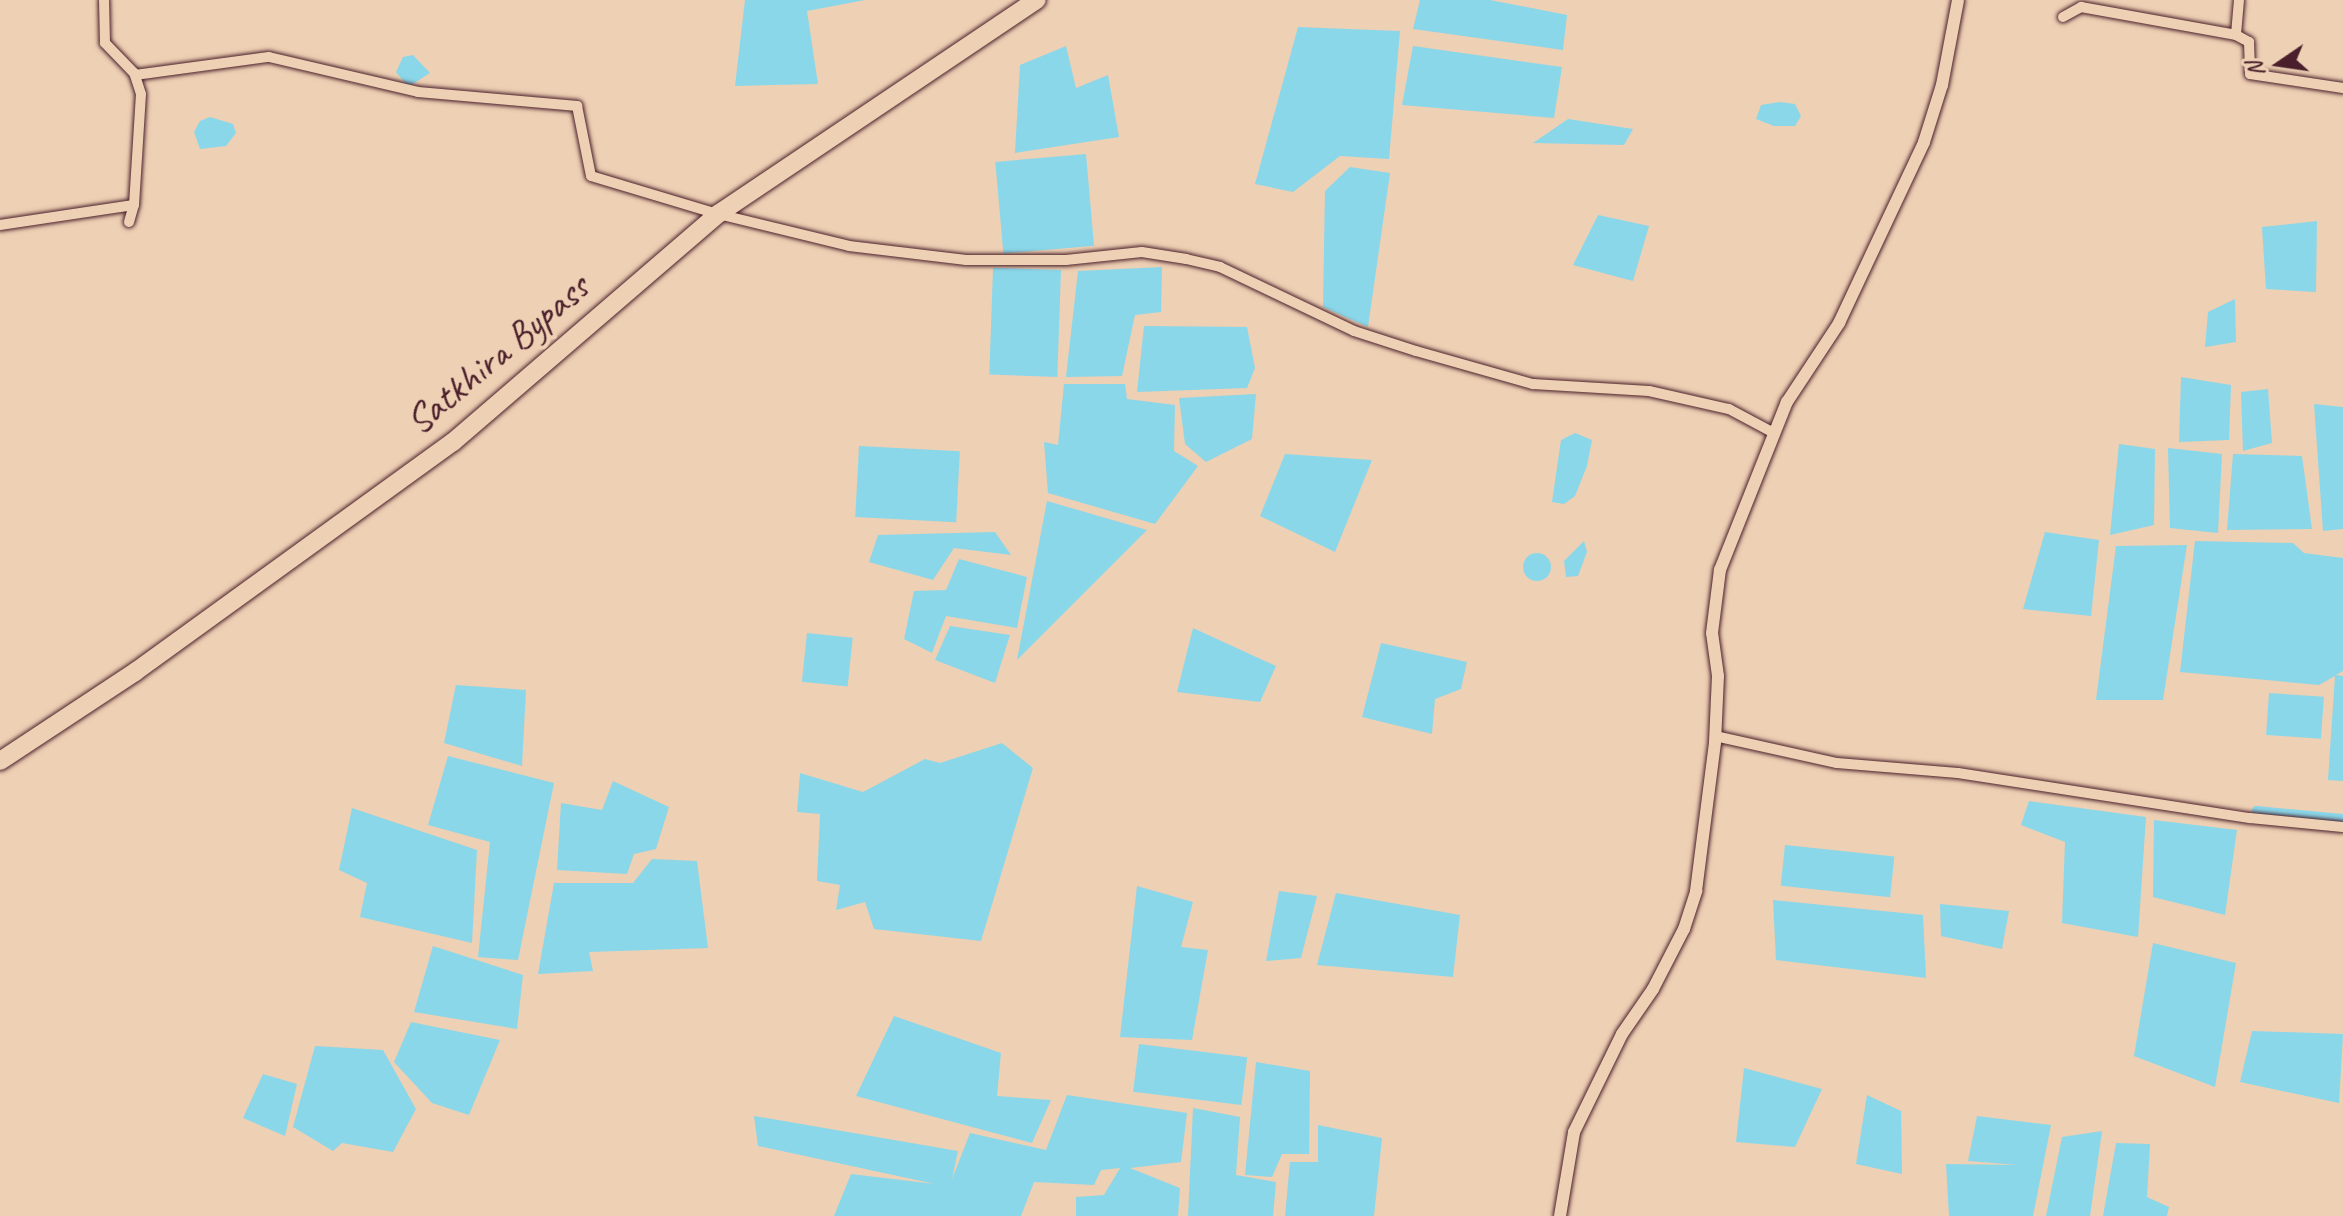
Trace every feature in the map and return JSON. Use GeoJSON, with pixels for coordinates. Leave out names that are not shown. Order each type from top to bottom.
{"type":"FeatureCollection","features":[{"type":"Feature","properties":{"kind":"highway","name":"Satkhira Bypass"},"geometry":{"type":"LineString","coordinates":[[0,761],[135,672],[453,442],[718,214],[1037,0]]}},
{"type":"Feature","properties":{"kind":"street"},"geometry":{"type":"LineString","coordinates":[[104,0],[105,43],[135,75],[141,94],[134,205],[129,222]]}},
{"type":"Feature","properties":{"kind":"street"},"geometry":{"type":"LineString","coordinates":[[1560,1216],[1574,1132],[1622,1034],[1653,989],[1684,929],[1698,877],[1715,736],[1718,676],[1712,633],[1720,570],[1774,433],[1839,323],[1924,142],[1942,85],[1958,0]]}},
{"type":"Feature","properties":{"kind":"street"},"geometry":{"type":"LineString","coordinates":[[2236,35],[2239,0]]}},
{"type":"Feature","properties":{"kind":"street"},"geometry":{"type":"LineString","coordinates":[[2063,17],[2081,7],[2236,35],[2249,42],[2250,74],[2343,88]]}},
{"type":"Feature","properties":{"kind":"street"},"geometry":{"type":"LineString","coordinates":[[135,75],[269,57],[418,92],[577,106],[591,176],[718,214],[849,246],[966,260],[1066,260],[1142,252],[1186,259],[1220,267],[1354,331],[1416,351],[1533,384],[1649,391],[1729,409],[1774,433]]}},
{"type":"Feature","properties":{"kind":"street"},"geometry":{"type":"LineString","coordinates":[[0,225],[134,205]]}},
{"type":"Feature","properties":{"kind":"street"},"geometry":{"type":"LineString","coordinates":[[1715,736],[1837,763],[1958,773],[2250,818],[2343,827]]}},
{"type":"Feature","properties":{"kind":"water"},"geometry":{"type":"Polygon","coordinates":[[[745,0],[865,0],[807,11],[818,84],[735,86],[745,0]]]}},
{"type":"Feature","properties":{"kind":"water"},"geometry":{"type":"Polygon","coordinates":[[[1420,0],[1490,0],[1567,15],[1563,50],[1413,29],[1420,0]]]}},
{"type":"Feature","properties":{"kind":"water"},"geometry":{"type":"Polygon","coordinates":[[[1298,27],[1400,31],[1389,159],[1340,156],[1293,192],[1255,184],[1298,27]]]}},
{"type":"Feature","properties":{"kind":"water"},"geometry":{"type":"Polygon","coordinates":[[[1066,46],[1076,88],[1108,75],[1119,137],[1015,153],[1020,65],[1066,46]]]}},
{"type":"Feature","properties":{"kind":"water"},"geometry":{"type":"Polygon","coordinates":[[[1413,46],[1562,67],[1554,118],[1402,105],[1413,46]]]}},
{"type":"Feature","properties":{"kind":"water"},"geometry":{"type":"Polygon","coordinates":[[[413,55],[430,73],[408,87],[396,72],[403,57],[413,55]]]}},
{"type":"Feature","properties":{"kind":"water"},"geometry":{"type":"Polygon","coordinates":[[[1780,102],[1795,104],[1801,116],[1795,126],[1774,126],[1756,119],[1761,105],[1780,102]]]}},
{"type":"Feature","properties":{"kind":"water"},"geometry":{"type":"Polygon","coordinates":[[[210,117],[233,124],[236,133],[226,146],[200,149],[194,132],[200,121],[210,117]]]}},
{"type":"Feature","properties":{"kind":"water"},"geometry":{"type":"Polygon","coordinates":[[[1568,119],[1633,129],[1624,145],[1533,143],[1568,119]]]}},
{"type":"Feature","properties":{"kind":"water"},"geometry":{"type":"Polygon","coordinates":[[[1086,154],[1094,246],[1003,254],[995,162],[1086,154]]]}},
{"type":"Feature","properties":{"kind":"water"},"geometry":{"type":"Polygon","coordinates":[[[1350,167],[1390,173],[1368,327],[1323,307],[1325,191],[1350,167]]]}},
{"type":"Feature","properties":{"kind":"water"},"geometry":{"type":"Polygon","coordinates":[[[1598,215],[1649,226],[1633,281],[1573,265],[1598,215]]]}},
{"type":"Feature","properties":{"kind":"water"},"geometry":{"type":"Polygon","coordinates":[[[2317,221],[2316,292],[2266,289],[2262,227],[2317,221]]]}},
{"type":"Feature","properties":{"kind":"water"},"geometry":{"type":"Polygon","coordinates":[[[1162,267],[1161,312],[1135,315],[1122,376],[1066,377],[1078,271],[1162,267]]]}},
{"type":"Feature","properties":{"kind":"water"},"geometry":{"type":"Polygon","coordinates":[[[993,268],[1061,270],[1057,377],[989,375],[993,268]]]}},
{"type":"Feature","properties":{"kind":"water"},"geometry":{"type":"Polygon","coordinates":[[[2235,299],[2236,342],[2205,347],[2208,312],[2235,299]]]}},
{"type":"Feature","properties":{"kind":"water"},"geometry":{"type":"Polygon","coordinates":[[[1144,326],[1247,327],[1255,368],[1247,388],[1137,392],[1144,326]]]}},
{"type":"Feature","properties":{"kind":"water"},"geometry":{"type":"Polygon","coordinates":[[[2181,377],[2231,385],[2229,440],[2179,442],[2181,377]]]}},
{"type":"Feature","properties":{"kind":"water"},"geometry":{"type":"Polygon","coordinates":[[[1064,384],[1125,384],[1127,399],[1175,405],[1174,451],[1198,466],[1155,524],[1048,493],[1044,442],[1058,445],[1064,384]]]}},
{"type":"Feature","properties":{"kind":"water"},"geometry":{"type":"Polygon","coordinates":[[[2268,389],[2272,443],[2243,451],[2241,392],[2268,389]]]}},
{"type":"Feature","properties":{"kind":"water"},"geometry":{"type":"Polygon","coordinates":[[[1256,394],[1252,439],[1206,462],[1185,444],[1179,398],[1256,394]]]}},
{"type":"Feature","properties":{"kind":"water"},"geometry":{"type":"Polygon","coordinates":[[[2314,404],[2343,407],[2343,529],[2323,531],[2314,404]]]}},
{"type":"Feature","properties":{"kind":"water"},"geometry":{"type":"Polygon","coordinates":[[[1575,433],[1592,440],[1587,466],[1575,496],[1564,504],[1552,502],[1561,440],[1575,433]]]}},
{"type":"Feature","properties":{"kind":"water"},"geometry":{"type":"Polygon","coordinates":[[[2119,444],[2155,449],[2154,525],[2110,535],[2119,444]]]}},
{"type":"Feature","properties":{"kind":"water"},"geometry":{"type":"Polygon","coordinates":[[[859,446],[960,451],[956,522],[855,517],[859,446]]]}},
{"type":"Feature","properties":{"kind":"water"},"geometry":{"type":"Polygon","coordinates":[[[2168,448],[2222,454],[2218,533],[2170,528],[2168,448]]]}},
{"type":"Feature","properties":{"kind":"water"},"geometry":{"type":"Polygon","coordinates":[[[1285,454],[1372,460],[1335,552],[1260,516],[1285,454]]]}},
{"type":"Feature","properties":{"kind":"water"},"geometry":{"type":"Polygon","coordinates":[[[2233,454],[2302,456],[2312,529],[2227,530],[2233,454]]]}},
{"type":"Feature","properties":{"kind":"water"},"geometry":{"type":"Polygon","coordinates":[[[1047,501],[1147,530],[1017,660],[1047,501]]]}},
{"type":"Feature","properties":{"kind":"water"},"geometry":{"type":"Polygon","coordinates":[[[995,532],[1011,555],[954,548],[933,580],[869,562],[878,535],[995,532]]]}},
{"type":"Feature","properties":{"kind":"water"},"geometry":{"type":"Polygon","coordinates":[[[2045,532],[2099,540],[2091,616],[2023,609],[2045,532]]]}},
{"type":"Feature","properties":{"kind":"water"},"geometry":{"type":"Polygon","coordinates":[[[1584,541],[1587,552],[1578,576],[1566,577],[1564,561],[1584,541]]]}},
{"type":"Feature","properties":{"kind":"water"},"geometry":{"type":"Polygon","coordinates":[[[2195,541],[2293,543],[2304,553],[2343,558],[2343,671],[2336,675],[2343,676],[2343,781],[2328,780],[2335,676],[2319,685],[2180,672],[2195,541]]]}},
{"type":"Feature","properties":{"kind":"water"},"geometry":{"type":"Polygon","coordinates":[[[2187,545],[2163,700],[2096,700],[2116,546],[2187,545]]]}},
{"type":"Feature","properties":{"kind":"water"},"geometry":{"type":"Polygon","coordinates":[[[1537,553],[1547,557],[1551,567],[1547,577],[1537,581],[1527,577],[1523,567],[1527,557],[1537,553]]]}},
{"type":"Feature","properties":{"kind":"water"},"geometry":{"type":"Polygon","coordinates":[[[959,559],[1027,577],[1017,628],[946,616],[932,653],[904,639],[914,591],[946,590],[959,559]]]}},
{"type":"Feature","properties":{"kind":"water"},"geometry":{"type":"Polygon","coordinates":[[[950,626],[1010,635],[995,683],[935,660],[950,626]]]}},
{"type":"Feature","properties":{"kind":"water"},"geometry":{"type":"Polygon","coordinates":[[[1193,628],[1276,666],[1260,702],[1177,692],[1193,628]]]}},
{"type":"Feature","properties":{"kind":"water"},"geometry":{"type":"Polygon","coordinates":[[[807,633],[853,638],[848,687],[802,682],[807,633]]]}},
{"type":"Feature","properties":{"kind":"water"},"geometry":{"type":"Polygon","coordinates":[[[1381,643],[1467,662],[1461,689],[1435,699],[1432,734],[1362,717],[1381,643]]]}},
{"type":"Feature","properties":{"kind":"water"},"geometry":{"type":"Polygon","coordinates":[[[456,685],[526,690],[522,766],[444,743],[456,685]]]}},
{"type":"Feature","properties":{"kind":"water"},"geometry":{"type":"Polygon","coordinates":[[[2269,693],[2324,697],[2321,739],[2266,735],[2269,693]]]}},
{"type":"Feature","properties":{"kind":"water"},"geometry":{"type":"Polygon","coordinates":[[[1002,743],[1033,768],[981,941],[874,929],[865,902],[836,910],[840,885],[817,881],[820,814],[797,812],[800,773],[863,792],[925,759],[940,763],[1002,743]]]}},
{"type":"Feature","properties":{"kind":"water"},"geometry":{"type":"Polygon","coordinates":[[[448,756],[554,783],[518,960],[478,957],[490,842],[428,825],[448,756]]]}},
{"type":"Feature","properties":{"kind":"water"},"geometry":{"type":"Polygon","coordinates":[[[613,781],[669,807],[656,849],[634,854],[627,874],[557,870],[561,803],[602,810],[613,781]]]}},
{"type":"Feature","properties":{"kind":"water"},"geometry":{"type":"Polygon","coordinates":[[[2029,801],[2146,817],[2138,937],[2062,923],[2065,842],[2021,825],[2029,801]]]}},
{"type":"Feature","properties":{"kind":"water"},"geometry":{"type":"Polygon","coordinates":[[[352,808],[477,850],[472,943],[360,917],[367,883],[339,870],[352,808]]]}},
{"type":"Feature","properties":{"kind":"water"},"geometry":{"type":"Polygon","coordinates":[[[2154,820],[2237,830],[2225,915],[2153,897],[2154,820]]]}},
{"type":"Feature","properties":{"kind":"water"},"geometry":{"type":"Polygon","coordinates":[[[1785,845],[1894,856],[1890,897],[1781,886],[1785,845]]]}},
{"type":"Feature","properties":{"kind":"water"},"geometry":{"type":"Polygon","coordinates":[[[652,859],[697,861],[708,948],[589,952],[593,971],[538,974],[554,883],[633,883],[652,859]]]}},
{"type":"Feature","properties":{"kind":"water"},"geometry":{"type":"Polygon","coordinates":[[[1137,886],[1193,902],[1181,947],[1208,950],[1192,1040],[1120,1037],[1137,886]]]}},
{"type":"Feature","properties":{"kind":"water"},"geometry":{"type":"Polygon","coordinates":[[[1279,891],[1317,896],[1301,958],[1266,961],[1279,891]]]}},
{"type":"Feature","properties":{"kind":"water"},"geometry":{"type":"Polygon","coordinates":[[[1336,893],[1460,915],[1453,977],[1317,965],[1336,893]]]}},
{"type":"Feature","properties":{"kind":"water"},"geometry":{"type":"Polygon","coordinates":[[[1773,900],[1923,915],[1926,978],[1776,960],[1773,900]]]}},
{"type":"Feature","properties":{"kind":"water"},"geometry":{"type":"Polygon","coordinates":[[[1940,904],[2009,911],[2002,949],[1941,936],[1940,904]]]}},
{"type":"Feature","properties":{"kind":"water"},"geometry":{"type":"Polygon","coordinates":[[[2153,943],[2236,963],[2215,1087],[2134,1056],[2153,943]]]}},
{"type":"Feature","properties":{"kind":"water"},"geometry":{"type":"Polygon","coordinates":[[[433,946],[523,975],[517,1029],[414,1012],[433,946]]]}},
{"type":"Feature","properties":{"kind":"water"},"geometry":{"type":"Polygon","coordinates":[[[894,1016],[1001,1053],[997,1096],[1051,1100],[1032,1143],[856,1096],[894,1016]]]}},
{"type":"Feature","properties":{"kind":"water"},"geometry":{"type":"Polygon","coordinates":[[[411,1022],[500,1040],[469,1115],[432,1103],[394,1062],[411,1022]]]}},
{"type":"Feature","properties":{"kind":"water"},"geometry":{"type":"Polygon","coordinates":[[[2252,1031],[2343,1034],[2339,1103],[2240,1082],[2252,1031]]]}},
{"type":"Feature","properties":{"kind":"water"},"geometry":{"type":"Polygon","coordinates":[[[1139,1044],[1247,1057],[1241,1105],[1133,1092],[1139,1044]]]}},
{"type":"Feature","properties":{"kind":"water"},"geometry":{"type":"Polygon","coordinates":[[[315,1046],[383,1050],[416,1109],[393,1152],[342,1143],[333,1151],[293,1127],[315,1046]]]}},
{"type":"Feature","properties":{"kind":"water"},"geometry":{"type":"Polygon","coordinates":[[[1256,1062],[1310,1071],[1309,1154],[1282,1154],[1272,1177],[1245,1175],[1256,1062]]]}},
{"type":"Feature","properties":{"kind":"water"},"geometry":{"type":"Polygon","coordinates":[[[1744,1068],[1822,1089],[1795,1147],[1736,1142],[1744,1068]]]}},
{"type":"Feature","properties":{"kind":"water"},"geometry":{"type":"Polygon","coordinates":[[[263,1074],[297,1084],[285,1136],[243,1118],[263,1074]]]}},
{"type":"Feature","properties":{"kind":"water"},"geometry":{"type":"Polygon","coordinates":[[[1067,1095],[1187,1113],[1181,1162],[1130,1168],[1180,1188],[1178,1216],[1076,1216],[1076,1197],[1104,1195],[1120,1168],[1101,1170],[1094,1185],[1034,1182],[1021,1216],[834,1216],[851,1174],[935,1184],[758,1146],[754,1116],[958,1151],[952,1179],[970,1133],[1046,1150],[1067,1095]]]}},
{"type":"Feature","properties":{"kind":"water"},"geometry":{"type":"Polygon","coordinates":[[[1867,1095],[1901,1111],[1902,1174],[1856,1164],[1867,1095]]]}},
{"type":"Feature","properties":{"kind":"water"},"geometry":{"type":"Polygon","coordinates":[[[1193,1108],[1240,1117],[1236,1175],[1276,1182],[1273,1216],[1188,1216],[1193,1108]]]}},
{"type":"Feature","properties":{"kind":"water"},"geometry":{"type":"Polygon","coordinates":[[[1977,1116],[2051,1125],[2033,1216],[1949,1216],[1946,1164],[2018,1165],[1968,1161],[1977,1116]]]}},
{"type":"Feature","properties":{"kind":"water"},"geometry":{"type":"Polygon","coordinates":[[[1318,1125],[1382,1138],[1374,1216],[1285,1216],[1290,1162],[1318,1162],[1318,1125]]]}},
{"type":"Feature","properties":{"kind":"water"},"geometry":{"type":"Polygon","coordinates":[[[2102,1131],[2090,1216],[2046,1216],[2062,1137],[2102,1131]]]}},
{"type":"Feature","properties":{"kind":"water"},"geometry":{"type":"Polygon","coordinates":[[[2116,1143],[2150,1144],[2147,1197],[2169,1207],[2167,1216],[2103,1216],[2116,1143]]]}},
{"type":"Feature","properties":{"kind":"waterway"},"geometry":{"type":"LineString","coordinates":[[2256,810],[2343,818]]}}]}
